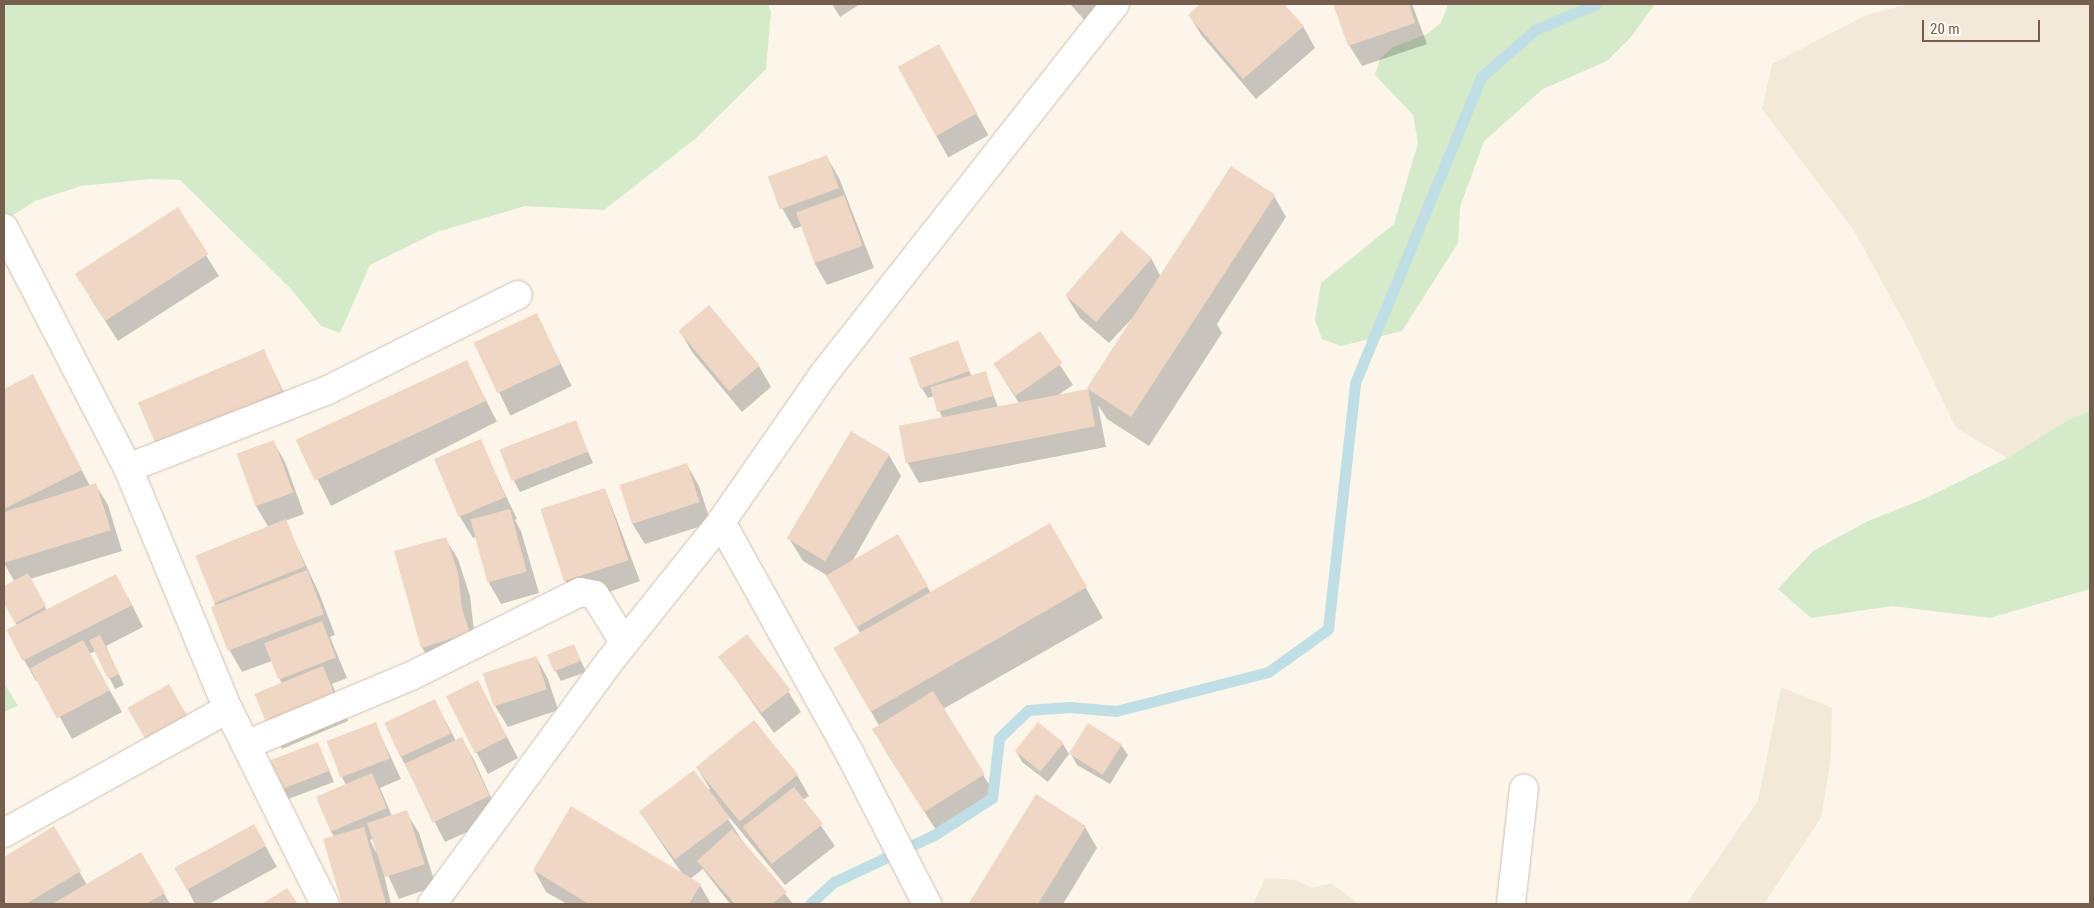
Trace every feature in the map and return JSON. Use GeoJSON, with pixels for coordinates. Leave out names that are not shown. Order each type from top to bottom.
{"type":"FeatureCollection","features":[{"type":"Feature","properties":{"kind":"street"},"geometry":{"type":"LineString","coordinates":[[432,904],[624,642],[721,522],[823,375],[1115,4]]}},
{"type":"Feature","properties":{"kind":"street"},"geometry":{"type":"LineString","coordinates":[[4,228],[128,468],[228,709],[325,904]]}},
{"type":"Feature","properties":{"kind":"street"},"geometry":{"type":"LineString","coordinates":[[128,468],[328,390],[518,295]]}},
{"type":"Feature","properties":{"kind":"street"},"geometry":{"type":"LineString","coordinates":[[721,522],[885,820],[910,874],[927,904]]}},
{"type":"Feature","properties":{"kind":"street"},"geometry":{"type":"LineString","coordinates":[[246,745],[411,676],[580,592],[596,595],[624,642]]}},
{"type":"Feature","properties":{"kind":"street"},"geometry":{"type":"LineString","coordinates":[[4,833],[228,709]]}},
{"type":"Feature","properties":{"kind":"street"},"geometry":{"type":"LineString","coordinates":[[1511,904],[1524,789]]}},
{"type":"Feature","properties":{"kind":"shaded area"},"geometry":{"type":"Polygon","coordinates":[[[1909,4],[2090,4],[2090,411],[2068,420],[2007,458],[1956,428],[1910,333],[1853,229],[1762,109],[1772,64],[1866,15],[1909,4]]]}},
{"type":"Feature","properties":{"kind":"shaded area"},"geometry":{"type":"Polygon","coordinates":[[[1781,687],[1832,708],[1831,759],[1821,818],[1764,904],[1686,904],[1758,801],[1781,687]]]}},
{"type":"Feature","properties":{"kind":"shaded area"},"geometry":{"type":"Polygon","coordinates":[[[1265,878],[1296,880],[1312,888],[1331,883],[1359,904],[1253,904],[1265,878]]]}},
{"type":"Feature","properties":{"kind":"green space"},"geometry":{"type":"Polygon","coordinates":[[[4,4],[768,4],[771,12],[766,69],[695,139],[604,210],[525,206],[437,232],[370,265],[340,333],[321,326],[292,290],[180,180],[150,179],[81,186],[35,201],[4,221],[4,4]]]}},
{"type":"Feature","properties":{"kind":"green space"},"geometry":{"type":"Polygon","coordinates":[[[1448,4],[1655,4],[1631,37],[1607,61],[1543,89],[1484,141],[1460,207],[1458,243],[1402,331],[1341,346],[1322,339],[1315,320],[1321,283],[1394,224],[1418,143],[1413,115],[1375,75],[1380,59],[1393,47],[1427,34],[1441,23],[1448,4]]]}},
{"type":"Feature","properties":{"kind":"green space"},"geometry":{"type":"Polygon","coordinates":[[[2090,411],[2090,589],[1990,618],[1892,606],[1811,618],[1778,589],[1813,551],[1868,521],[1926,498],[2007,458],[2068,420],[2090,411]]]}},
{"type":"Feature","properties":{"kind":"green space"},"geometry":{"type":"Polygon","coordinates":[[[4,683],[18,706],[4,712],[4,683]]]}},
{"type":"Feature","properties":{"kind":"building"},"geometry":{"type":"Polygon","coordinates":[[[1200,4],[1284,4],[1304,26],[1243,79],[1188,15],[1200,4]]]}},
{"type":"Feature","properties":{"kind":"building"},"geometry":{"type":"Polygon","coordinates":[[[1333,4],[1409,4],[1415,23],[1348,46],[1333,4]]]}},
{"type":"Feature","properties":{"kind":"building"},"geometry":{"type":"Polygon","coordinates":[[[939,44],[977,113],[936,136],[898,67],[939,44]]]}},
{"type":"Feature","properties":{"kind":"building"},"geometry":{"type":"Polygon","coordinates":[[[827,155],[839,188],[780,209],[768,177],[827,155]]]}},
{"type":"Feature","properties":{"kind":"building"},"geometry":{"type":"Polygon","coordinates":[[[1231,166],[1275,195],[1131,417],[1087,388],[1231,166]]]}},
{"type":"Feature","properties":{"kind":"building"},"geometry":{"type":"Polygon","coordinates":[[[844,195],[862,246],[815,263],[796,212],[844,195]]]}},
{"type":"Feature","properties":{"kind":"building"},"geometry":{"type":"Polygon","coordinates":[[[178,207],[208,254],[105,321],[75,274],[178,207]]]}},
{"type":"Feature","properties":{"kind":"building"},"geometry":{"type":"Polygon","coordinates":[[[1121,231],[1152,258],[1096,322],[1065,295],[1121,231]]]}},
{"type":"Feature","properties":{"kind":"building"},"geometry":{"type":"Polygon","coordinates":[[[709,305],[760,366],[729,391],[678,331],[709,305]]]}},
{"type":"Feature","properties":{"kind":"building"},"geometry":{"type":"Polygon","coordinates":[[[537,313],[561,364],[497,393],[474,343],[537,313]]]}},
{"type":"Feature","properties":{"kind":"building"},"geometry":{"type":"Polygon","coordinates":[[[1040,331],[1062,363],[1016,396],[993,364],[1040,331]]]}},
{"type":"Feature","properties":{"kind":"building"},"geometry":{"type":"Polygon","coordinates":[[[958,340],[969,371],[920,389],[909,358],[958,340]]]}},
{"type":"Feature","properties":{"kind":"building"},"geometry":{"type":"Polygon","coordinates":[[[264,349],[282,391],[156,445],[138,403],[264,349]]]}},
{"type":"Feature","properties":{"kind":"building"},"geometry":{"type":"Polygon","coordinates":[[[467,360],[486,401],[315,481],[296,440],[467,360]]]}},
{"type":"Feature","properties":{"kind":"building"},"geometry":{"type":"Polygon","coordinates":[[[986,371],[993,396],[937,412],[930,387],[986,371]]]}},
{"type":"Feature","properties":{"kind":"building"},"geometry":{"type":"Polygon","coordinates":[[[33,374],[82,470],[4,509],[4,389],[33,374]]]}},
{"type":"Feature","properties":{"kind":"building"},"geometry":{"type":"Polygon","coordinates":[[[1088,389],[1095,426],[906,463],[899,426],[1088,389]]]}},
{"type":"Feature","properties":{"kind":"building"},"geometry":{"type":"Polygon","coordinates":[[[576,420],[588,452],[512,481],[499,449],[576,420]]]}},
{"type":"Feature","properties":{"kind":"building"},"geometry":{"type":"Polygon","coordinates":[[[851,431],[890,454],[825,561],[787,538],[851,431]]]}},
{"type":"Feature","properties":{"kind":"building"},"geometry":{"type":"Polygon","coordinates":[[[481,439],[506,497],[459,517],[434,459],[481,439]]]}},
{"type":"Feature","properties":{"kind":"building"},"geometry":{"type":"Polygon","coordinates":[[[274,440],[293,493],[256,506],[236,454],[274,440]]]}},
{"type":"Feature","properties":{"kind":"building"},"geometry":{"type":"Polygon","coordinates":[[[687,463],[700,502],[632,524],[619,485],[687,463]]]}},
{"type":"Feature","properties":{"kind":"building"},"geometry":{"type":"Polygon","coordinates":[[[96,483],[111,530],[4,563],[4,512],[96,483]]]}},
{"type":"Feature","properties":{"kind":"building"},"geometry":{"type":"Polygon","coordinates":[[[605,488],[628,560],[564,581],[540,509],[605,488]]]}},
{"type":"Feature","properties":{"kind":"building"},"geometry":{"type":"Polygon","coordinates":[[[510,509],[527,572],[487,582],[470,520],[510,509]]]}},
{"type":"Feature","properties":{"kind":"building"},"geometry":{"type":"Polygon","coordinates":[[[286,519],[305,566],[214,603],[195,556],[286,519]]]}},
{"type":"Feature","properties":{"kind":"building"},"geometry":{"type":"Polygon","coordinates":[[[1050,523],[1087,587],[870,712],[833,648],[1050,523]]]}},
{"type":"Feature","properties":{"kind":"building"},"geometry":{"type":"Polygon","coordinates":[[[898,534],[928,586],[856,627],[826,576],[898,534]]]}},
{"type":"Feature","properties":{"kind":"building"},"geometry":{"type":"Polygon","coordinates":[[[446,537],[458,573],[462,609],[470,633],[421,648],[394,551],[446,537]]]}},
{"type":"Feature","properties":{"kind":"building"},"geometry":{"type":"Polygon","coordinates":[[[307,570],[324,614],[228,651],[211,607],[307,570]]]}},
{"type":"Feature","properties":{"kind":"building"},"geometry":{"type":"Polygon","coordinates":[[[28,573],[46,606],[15,623],[4,604],[4,586],[28,573]]]}},
{"type":"Feature","properties":{"kind":"building"},"geometry":{"type":"Polygon","coordinates":[[[116,574],[132,605],[22,661],[6,630],[116,574]]]}},
{"type":"Feature","properties":{"kind":"building"},"geometry":{"type":"Polygon","coordinates":[[[322,621],[336,657],[278,680],[264,643],[322,621]]]}},
{"type":"Feature","properties":{"kind":"building"},"geometry":{"type":"Polygon","coordinates":[[[747,634],[791,690],[762,713],[718,657],[747,634]]]}},
{"type":"Feature","properties":{"kind":"building"},"geometry":{"type":"Polygon","coordinates":[[[100,635],[119,674],[108,679],[89,640],[100,635]]]}},
{"type":"Feature","properties":{"kind":"building"},"geometry":{"type":"Polygon","coordinates":[[[83,640],[110,690],[57,718],[30,668],[83,640]]]}},
{"type":"Feature","properties":{"kind":"building"},"geometry":{"type":"Polygon","coordinates":[[[574,644],[581,661],[554,672],[547,655],[574,644]]]}},
{"type":"Feature","properties":{"kind":"building"},"geometry":{"type":"Polygon","coordinates":[[[536,656],[547,689],[494,707],[483,673],[536,656]]]}},
{"type":"Feature","properties":{"kind":"building"},"geometry":{"type":"Polygon","coordinates":[[[323,666],[337,700],[268,728],[254,694],[323,666]]]}},
{"type":"Feature","properties":{"kind":"building"},"geometry":{"type":"Polygon","coordinates":[[[478,680],[507,737],[475,753],[446,696],[478,680]]]}},
{"type":"Feature","properties":{"kind":"building"},"geometry":{"type":"Polygon","coordinates":[[[169,684],[191,722],[149,746],[127,708],[169,684]]]}},
{"type":"Feature","properties":{"kind":"building"},"geometry":{"type":"Polygon","coordinates":[[[933,691],[985,774],[924,812],[872,729],[933,691]]]}},
{"type":"Feature","properties":{"kind":"building"},"geometry":{"type":"Polygon","coordinates":[[[435,699],[451,733],[400,757],[384,723],[435,699]]]}},
{"type":"Feature","properties":{"kind":"building"},"geometry":{"type":"Polygon","coordinates":[[[754,720],[798,774],[740,822],[696,767],[754,720]]]}},
{"type":"Feature","properties":{"kind":"building"},"geometry":{"type":"Polygon","coordinates":[[[376,722],[390,758],[340,777],[327,741],[376,722]]]}},
{"type":"Feature","properties":{"kind":"building"},"geometry":{"type":"Polygon","coordinates":[[[1038,722],[1064,743],[1040,772],[1015,751],[1038,722]]]}},
{"type":"Feature","properties":{"kind":"building"},"geometry":{"type":"Polygon","coordinates":[[[1088,723],[1122,744],[1103,775],[1069,754],[1088,723]]]}},
{"type":"Feature","properties":{"kind":"building"},"geometry":{"type":"Polygon","coordinates":[[[462,737],[489,796],[432,823],[405,764],[462,737]]]}},
{"type":"Feature","properties":{"kind":"building"},"geometry":{"type":"Polygon","coordinates":[[[318,742],[329,771],[281,789],[270,760],[318,742]]]}},
{"type":"Feature","properties":{"kind":"building"},"geometry":{"type":"Polygon","coordinates":[[[694,770],[730,818],[675,859],[639,812],[694,770]]]}},
{"type":"Feature","properties":{"kind":"building"},"geometry":{"type":"Polygon","coordinates":[[[372,773],[387,808],[331,832],[316,797],[372,773]]]}},
{"type":"Feature","properties":{"kind":"building"},"geometry":{"type":"Polygon","coordinates":[[[794,787],[823,824],[772,864],[743,827],[794,787]]]}},
{"type":"Feature","properties":{"kind":"building"},"geometry":{"type":"Polygon","coordinates":[[[1036,794],[1086,826],[1038,904],[969,903],[1036,794]]]}},
{"type":"Feature","properties":{"kind":"building"},"geometry":{"type":"Polygon","coordinates":[[[571,806],[701,884],[689,904],[589,904],[533,870],[571,806]]]}},
{"type":"Feature","properties":{"kind":"building"},"geometry":{"type":"Polygon","coordinates":[[[407,810],[425,864],[385,877],[367,823],[407,810]]]}},
{"type":"Feature","properties":{"kind":"building"},"geometry":{"type":"Polygon","coordinates":[[[254,824],[266,846],[187,890],[174,868],[254,824]]]}},
{"type":"Feature","properties":{"kind":"building"},"geometry":{"type":"Polygon","coordinates":[[[54,826],[81,871],[26,904],[4,904],[4,857],[54,826]]]}},
{"type":"Feature","properties":{"kind":"building"},"geometry":{"type":"Polygon","coordinates":[[[364,827],[386,904],[342,904],[323,839],[364,827]]]}},
{"type":"Feature","properties":{"kind":"building"},"geometry":{"type":"Polygon","coordinates":[[[732,829],[787,892],[772,904],[735,904],[697,861],[732,829]]]}},
{"type":"Feature","properties":{"kind":"building"},"geometry":{"type":"Polygon","coordinates":[[[141,852],[165,893],[146,904],[52,904],[141,852]]]}},
{"type":"Feature","properties":{"kind":"building"},"geometry":{"type":"Polygon","coordinates":[[[287,888],[298,904],[262,904],[287,888]]]}},
{"type":"Feature","properties":{"kind":"waterway"},"geometry":{"type":"LineString","coordinates":[[810,904],[834,882],[934,835],[992,798],[999,738],[1028,710],[1070,707],[1116,711],[1268,672],[1328,629],[1355,383],[1481,77],[1535,30],[1596,4]]}}]}
